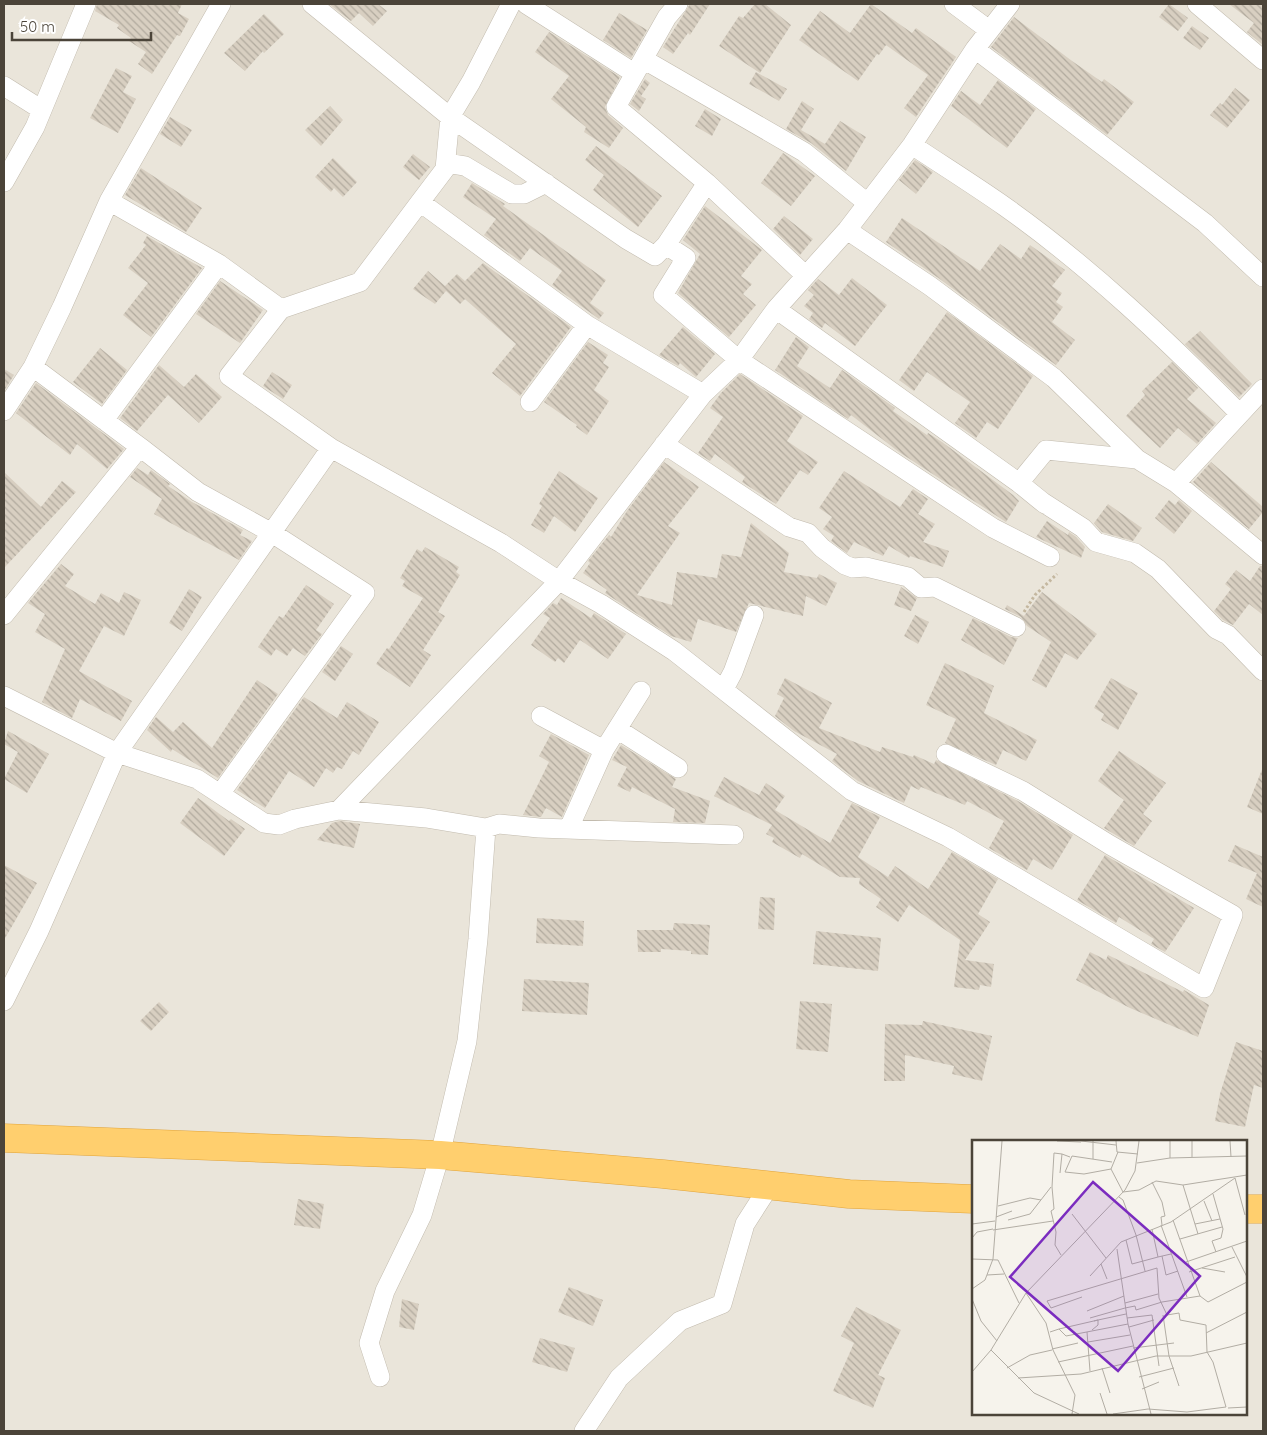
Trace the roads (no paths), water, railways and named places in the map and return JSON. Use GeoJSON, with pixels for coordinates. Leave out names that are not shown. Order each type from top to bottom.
{"type":"FeatureCollection","features":[{"type":"Feature","properties":{"kind":"highway"},"geometry":{"type":"LineString","coordinates":[[4,1138],[440,1155],[849,1194],[972,1198]]}},
{"type":"Feature","properties":{"kind":"highway"},"geometry":{"type":"LineString","coordinates":[[1247,1209],[1263,1209]]}},
{"type":"Feature","properties":{"kind":"street"},"geometry":{"type":"LineString","coordinates":[[4,182],[35,127],[86,4]]}},
{"type":"Feature","properties":{"kind":"street"},"geometry":{"type":"LineString","coordinates":[[4,411],[32,367],[62,307],[109,201],[220,4]]}},
{"type":"Feature","properties":{"kind":"street"},"geometry":{"type":"LineString","coordinates":[[312,4],[450,117],[546,184],[655,256],[666,245],[707,183]]}},
{"type":"Feature","properties":{"kind":"street"},"geometry":{"type":"LineString","coordinates":[[510,4],[471,82],[450,117],[445,169],[360,282],[281,308],[229,376],[331,448],[502,543],[559,581],[601,604],[674,651],[852,791],[948,837],[1204,988],[1233,916],[1110,845],[1023,791],[946,754]]}},
{"type":"Feature","properties":{"kind":"street"},"geometry":{"type":"LineString","coordinates":[[526,4],[550,11],[639,66],[804,152],[866,202]]}},
{"type":"Feature","properties":{"kind":"street"},"geometry":{"type":"LineString","coordinates":[[678,4],[616,107],[707,183],[805,275]]}},
{"type":"Feature","properties":{"kind":"street"},"geometry":{"type":"LineString","coordinates":[[954,4],[989,30]]}},
{"type":"Feature","properties":{"kind":"street"},"geometry":{"type":"LineString","coordinates":[[339,810],[559,581],[703,394],[739,360],[776,309],[847,230],[866,202],[912,145],[975,49],[1006,8],[1023,4]]}},
{"type":"Feature","properties":{"kind":"street"},"geometry":{"type":"LineString","coordinates":[[1197,4],[1263,60]]}},
{"type":"Feature","properties":{"kind":"street"},"geometry":{"type":"LineString","coordinates":[[975,49],[1205,223],[1263,277]]}},
{"type":"Feature","properties":{"kind":"street"},"geometry":{"type":"LineString","coordinates":[[4,86],[42,110]]}},
{"type":"Feature","properties":{"kind":"street"},"geometry":{"type":"LineString","coordinates":[[912,145],[1005,206],[1078,264],[1174,348],[1240,414]]}},
{"type":"Feature","properties":{"kind":"street"},"geometry":{"type":"LineString","coordinates":[[446,163],[465,166],[512,194],[524,194],[546,184]]}},
{"type":"Feature","properties":{"kind":"street"},"geometry":{"type":"LineString","coordinates":[[109,201],[219,264],[281,308]]}},
{"type":"Feature","properties":{"kind":"street"},"geometry":{"type":"LineString","coordinates":[[420,202],[587,325],[703,394]]}},
{"type":"Feature","properties":{"kind":"street"},"geometry":{"type":"LineString","coordinates":[[847,230],[930,286],[1054,378],[1137,459],[1176,483],[1263,555]]}},
{"type":"Feature","properties":{"kind":"street"},"geometry":{"type":"LineString","coordinates":[[666,245],[686,258],[663,295],[739,360],[994,528],[1050,557]]}},
{"type":"Feature","properties":{"kind":"street"},"geometry":{"type":"LineString","coordinates":[[104,420],[219,264]]}},
{"type":"Feature","properties":{"kind":"street"},"geometry":{"type":"LineString","coordinates":[[776,309],[1019,483],[1045,504],[1083,528],[1096,542],[1135,553],[1158,569],[1216,629],[1228,635],[1263,671]]}},
{"type":"Feature","properties":{"kind":"street"},"geometry":{"type":"LineString","coordinates":[[530,402],[587,325]]}},
{"type":"Feature","properties":{"kind":"street"},"geometry":{"type":"LineString","coordinates":[[32,367],[198,492],[272,532],[364,593],[220,794]]}},
{"type":"Feature","properties":{"kind":"street"},"geometry":{"type":"LineString","coordinates":[[1176,483],[1263,389]]}},
{"type":"Feature","properties":{"kind":"street"},"geometry":{"type":"LineString","coordinates":[[664,444],[789,527],[808,533],[822,548],[846,565],[908,578],[921,588],[935,588],[1016,627]]}},
{"type":"Feature","properties":{"kind":"street"},"geometry":{"type":"LineString","coordinates":[[4,615],[140,447]]}},
{"type":"Feature","properties":{"kind":"street"},"geometry":{"type":"LineString","coordinates":[[4,1001],[39,931],[117,753],[331,448]]}},
{"type":"Feature","properties":{"kind":"street"},"geometry":{"type":"LineString","coordinates":[[1019,483],[1046,450],[1137,459]]}},
{"type":"Feature","properties":{"kind":"street"},"geometry":{"type":"LineString","coordinates":[[724,689],[734,672],[754,615]]}},
{"type":"Feature","properties":{"kind":"street"},"geometry":{"type":"LineString","coordinates":[[569,828],[604,750],[641,691]]}},
{"type":"Feature","properties":{"kind":"street"},"geometry":{"type":"LineString","coordinates":[[4,696],[117,753],[197,779],[264,823],[279,825],[295,819],[339,810],[426,818],[486,828],[499,824],[539,828],[734,834]]}},
{"type":"Feature","properties":{"kind":"street"},"geometry":{"type":"LineString","coordinates":[[541,716],[604,750]]}},
{"type":"Feature","properties":{"kind":"street"},"geometry":{"type":"LineString","coordinates":[[617,729],[678,768]]}},
{"type":"Feature","properties":{"kind":"street"},"geometry":{"type":"LineString","coordinates":[[380,1377],[369,1343],[384,1291],[422,1215],[440,1155],[467,1041],[478,939],[486,828]]}},
{"type":"Feature","properties":{"kind":"street"},"geometry":{"type":"LineString","coordinates":[[584,1431],[619,1378],[680,1321],[722,1304],[745,1224],[770,1185]]}}]}
